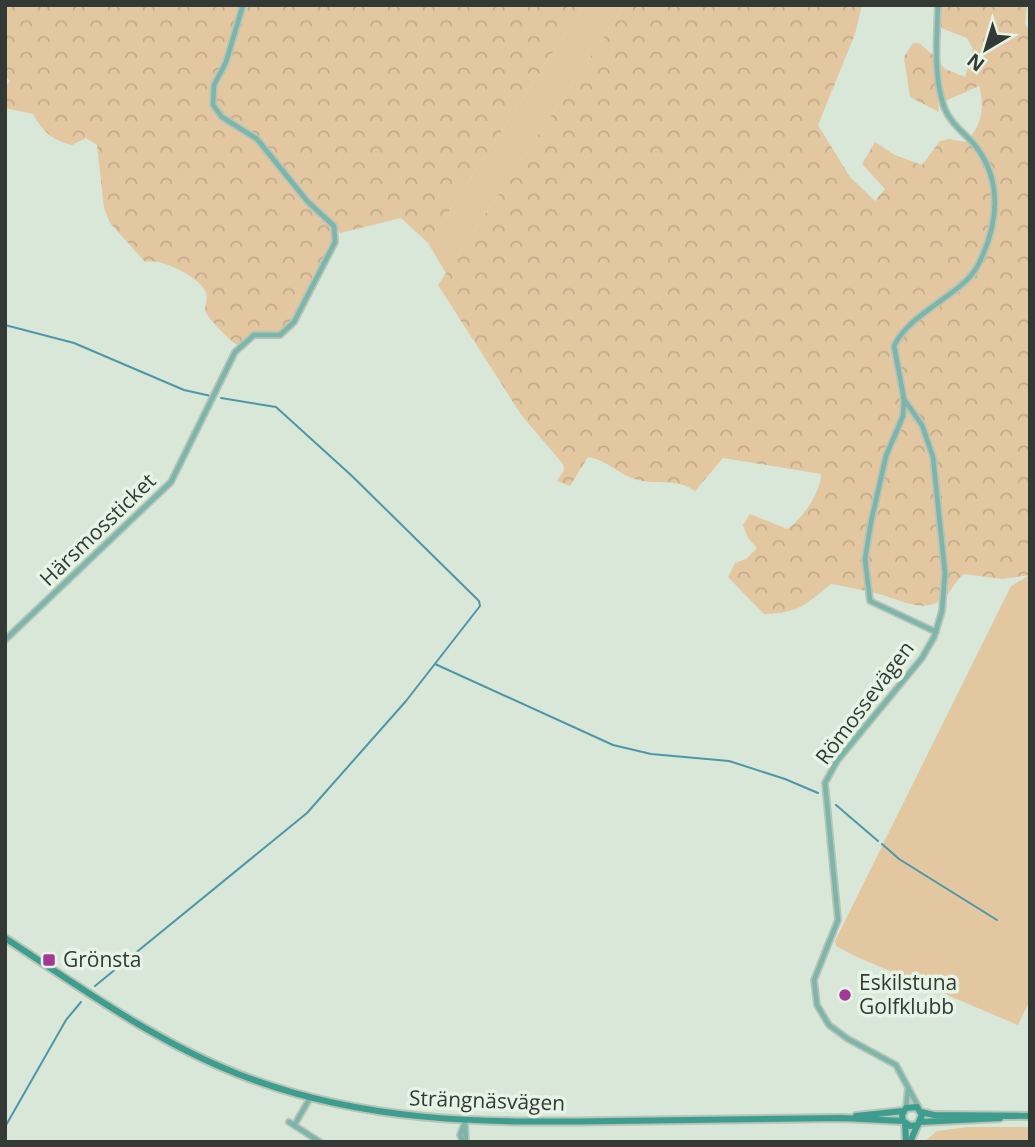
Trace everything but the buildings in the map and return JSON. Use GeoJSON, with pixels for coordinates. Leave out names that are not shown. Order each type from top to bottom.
{"type":"FeatureCollection","features":[{"type":"Feature","properties":{"kind":"main road","name":"Strängnäsvägen"},"geometry":{"type":"LineString","coordinates":[[5,938],[157,1036],[239,1075],[310,1098],[412,1117],[464,1122],[842,1118],[919,1123]]}},
{"type":"Feature","properties":{"kind":"main road","name":"Strängnäsvägen"},"geometry":{"type":"LineString","coordinates":[[842,1118],[904,1109],[920,1110]]}},
{"type":"Feature","properties":{"kind":"main road"},"geometry":{"type":"LineString","coordinates":[[904,1109],[908,1142]]}},
{"type":"Feature","properties":{"kind":"main road"},"geometry":{"type":"LineString","coordinates":[[908,1142],[919,1123],[920,1110],[1009,1117]]}},
{"type":"Feature","properties":{"kind":"main road"},"geometry":{"type":"LineString","coordinates":[[919,1123],[1030,1116]]}},
{"type":"Feature","properties":{"kind":"street","name":"Härsmossticket"},"geometry":{"type":"LineString","coordinates":[[5,640],[171,482],[235,352],[254,335],[275,337],[290,327],[335,242],[334,226],[308,202],[257,139],[222,117],[213,105],[214,85],[226,62],[243,5]]}},
{"type":"Feature","properties":{"kind":"street"},"geometry":{"type":"LineString","coordinates":[[936,632],[870,601],[865,579],[871,522],[886,456],[902,422],[903,398],[894,359],[897,341],[936,301],[970,278],[978,267],[996,215],[990,176],[982,156],[950,120],[944,105],[937,74],[938,5]]}},
{"type":"Feature","properties":{"kind":"street","name":"Römossevägen"},"geometry":{"type":"LineString","coordinates":[[903,398],[922,425],[936,478],[945,573],[942,611],[936,632],[913,671],[837,761],[825,783],[838,920],[816,971],[815,996],[830,1026],[848,1039],[897,1065],[920,1110]]}},
{"type":"Feature","properties":{"kind":"street"},"geometry":{"type":"LineString","coordinates":[[904,1109],[907,1084]]}},
{"type":"Feature","properties":{"kind":"street"},"geometry":{"type":"LineString","coordinates":[[310,1098],[292,1123],[320,1142]]}},
{"type":"Feature","properties":{"kind":"street"},"geometry":{"type":"LineString","coordinates":[[464,1122],[460,1136],[464,1142]]}},
{"type":"Feature","properties":{"kind":"green space"},"geometry":{"type":"Polygon","coordinates":[[[5,5],[244,5],[232,46],[212,86],[211,96],[216,111],[254,137],[307,206],[334,231],[336,237],[290,326],[277,333],[251,337],[238,345],[235,343],[206,313],[206,293],[197,281],[170,266],[145,262],[110,223],[104,208],[97,145],[86,138],[72,145],[59,141],[40,126],[33,114],[5,108],[5,86],[10,81],[5,76],[5,5]]]}},
{"type":"Feature","properties":{"kind":"green space"},"geometry":{"type":"Polygon","coordinates":[[[246,5],[584,5],[428,243],[401,218],[340,233],[257,135],[219,111],[214,91],[231,59],[246,5]]]}},
{"type":"Feature","properties":{"kind":"green space"},"geometry":{"type":"Polygon","coordinates":[[[584,5],[625,5],[446,273],[428,243],[584,5]]]}},
{"type":"Feature","properties":{"kind":"green space"},"geometry":{"type":"Polygon","coordinates":[[[625,5],[862,5],[855,34],[818,125],[850,177],[875,201],[885,189],[862,164],[875,142],[895,155],[922,165],[940,141],[949,139],[966,142],[979,123],[982,102],[979,86],[945,101],[939,62],[945,69],[965,77],[973,49],[967,38],[941,28],[941,5],[1027,5],[1025,24],[1030,32],[1030,575],[1003,579],[964,574],[942,599],[923,606],[831,584],[794,610],[764,614],[728,577],[735,563],[746,559],[757,548],[748,538],[743,525],[750,514],[787,529],[810,505],[818,489],[821,474],[723,458],[695,491],[681,484],[635,479],[588,457],[570,486],[557,481],[564,470],[563,464],[522,416],[438,285],[625,5]]]}},
{"type":"Feature","properties":{"kind":"green space"},"geometry":{"type":"Polygon","coordinates":[[[913,43],[919,43],[934,56],[939,112],[910,97],[904,57],[913,43]]]}},
{"type":"Feature","properties":{"kind":"green space"},"geometry":{"type":"Polygon","coordinates":[[[1030,575],[1030,1000],[1018,1025],[857,957],[836,946],[835,941],[1011,586],[1030,575]]]}},
{"type":"Feature","properties":{"kind":"green space"},"geometry":{"type":"Polygon","coordinates":[[[968,1127],[1030,1127],[1030,1142],[924,1142],[937,1131],[968,1127]]]}},
{"type":"Feature","properties":{"kind":"waterway"},"geometry":{"type":"LineString","coordinates":[[5,325],[74,343],[184,390],[211,396]]}},
{"type":"Feature","properties":{"kind":"waterway"},"geometry":{"type":"LineString","coordinates":[[95,986],[307,813],[406,701],[480,606],[479,601],[352,476],[276,407],[221,398]]}},
{"type":"Feature","properties":{"kind":"waterway"},"geometry":{"type":"LineString","coordinates":[[435,664],[613,745],[651,754],[729,761],[818,793]]}},
{"type":"Feature","properties":{"kind":"waterway"},"geometry":{"type":"LineString","coordinates":[[836,805],[878,841]]}},
{"type":"Feature","properties":{"kind":"waterway"},"geometry":{"type":"LineString","coordinates":[[882,844],[899,859],[997,920]]}},
{"type":"Feature","properties":{"kind":"waterway"},"geometry":{"type":"LineString","coordinates":[[5,1127],[66,1020],[81,1002]]}},
{"type":"Feature","properties":{"kind":"place","name":"Grönsta"},"geometry":{"type":"Point","coordinates":[49,960]}},
{"type":"Feature","properties":{"kind":"place","name":"Eskilstuna Golfklubb"},"geometry":{"type":"Point","coordinates":[845,995]}}]}
